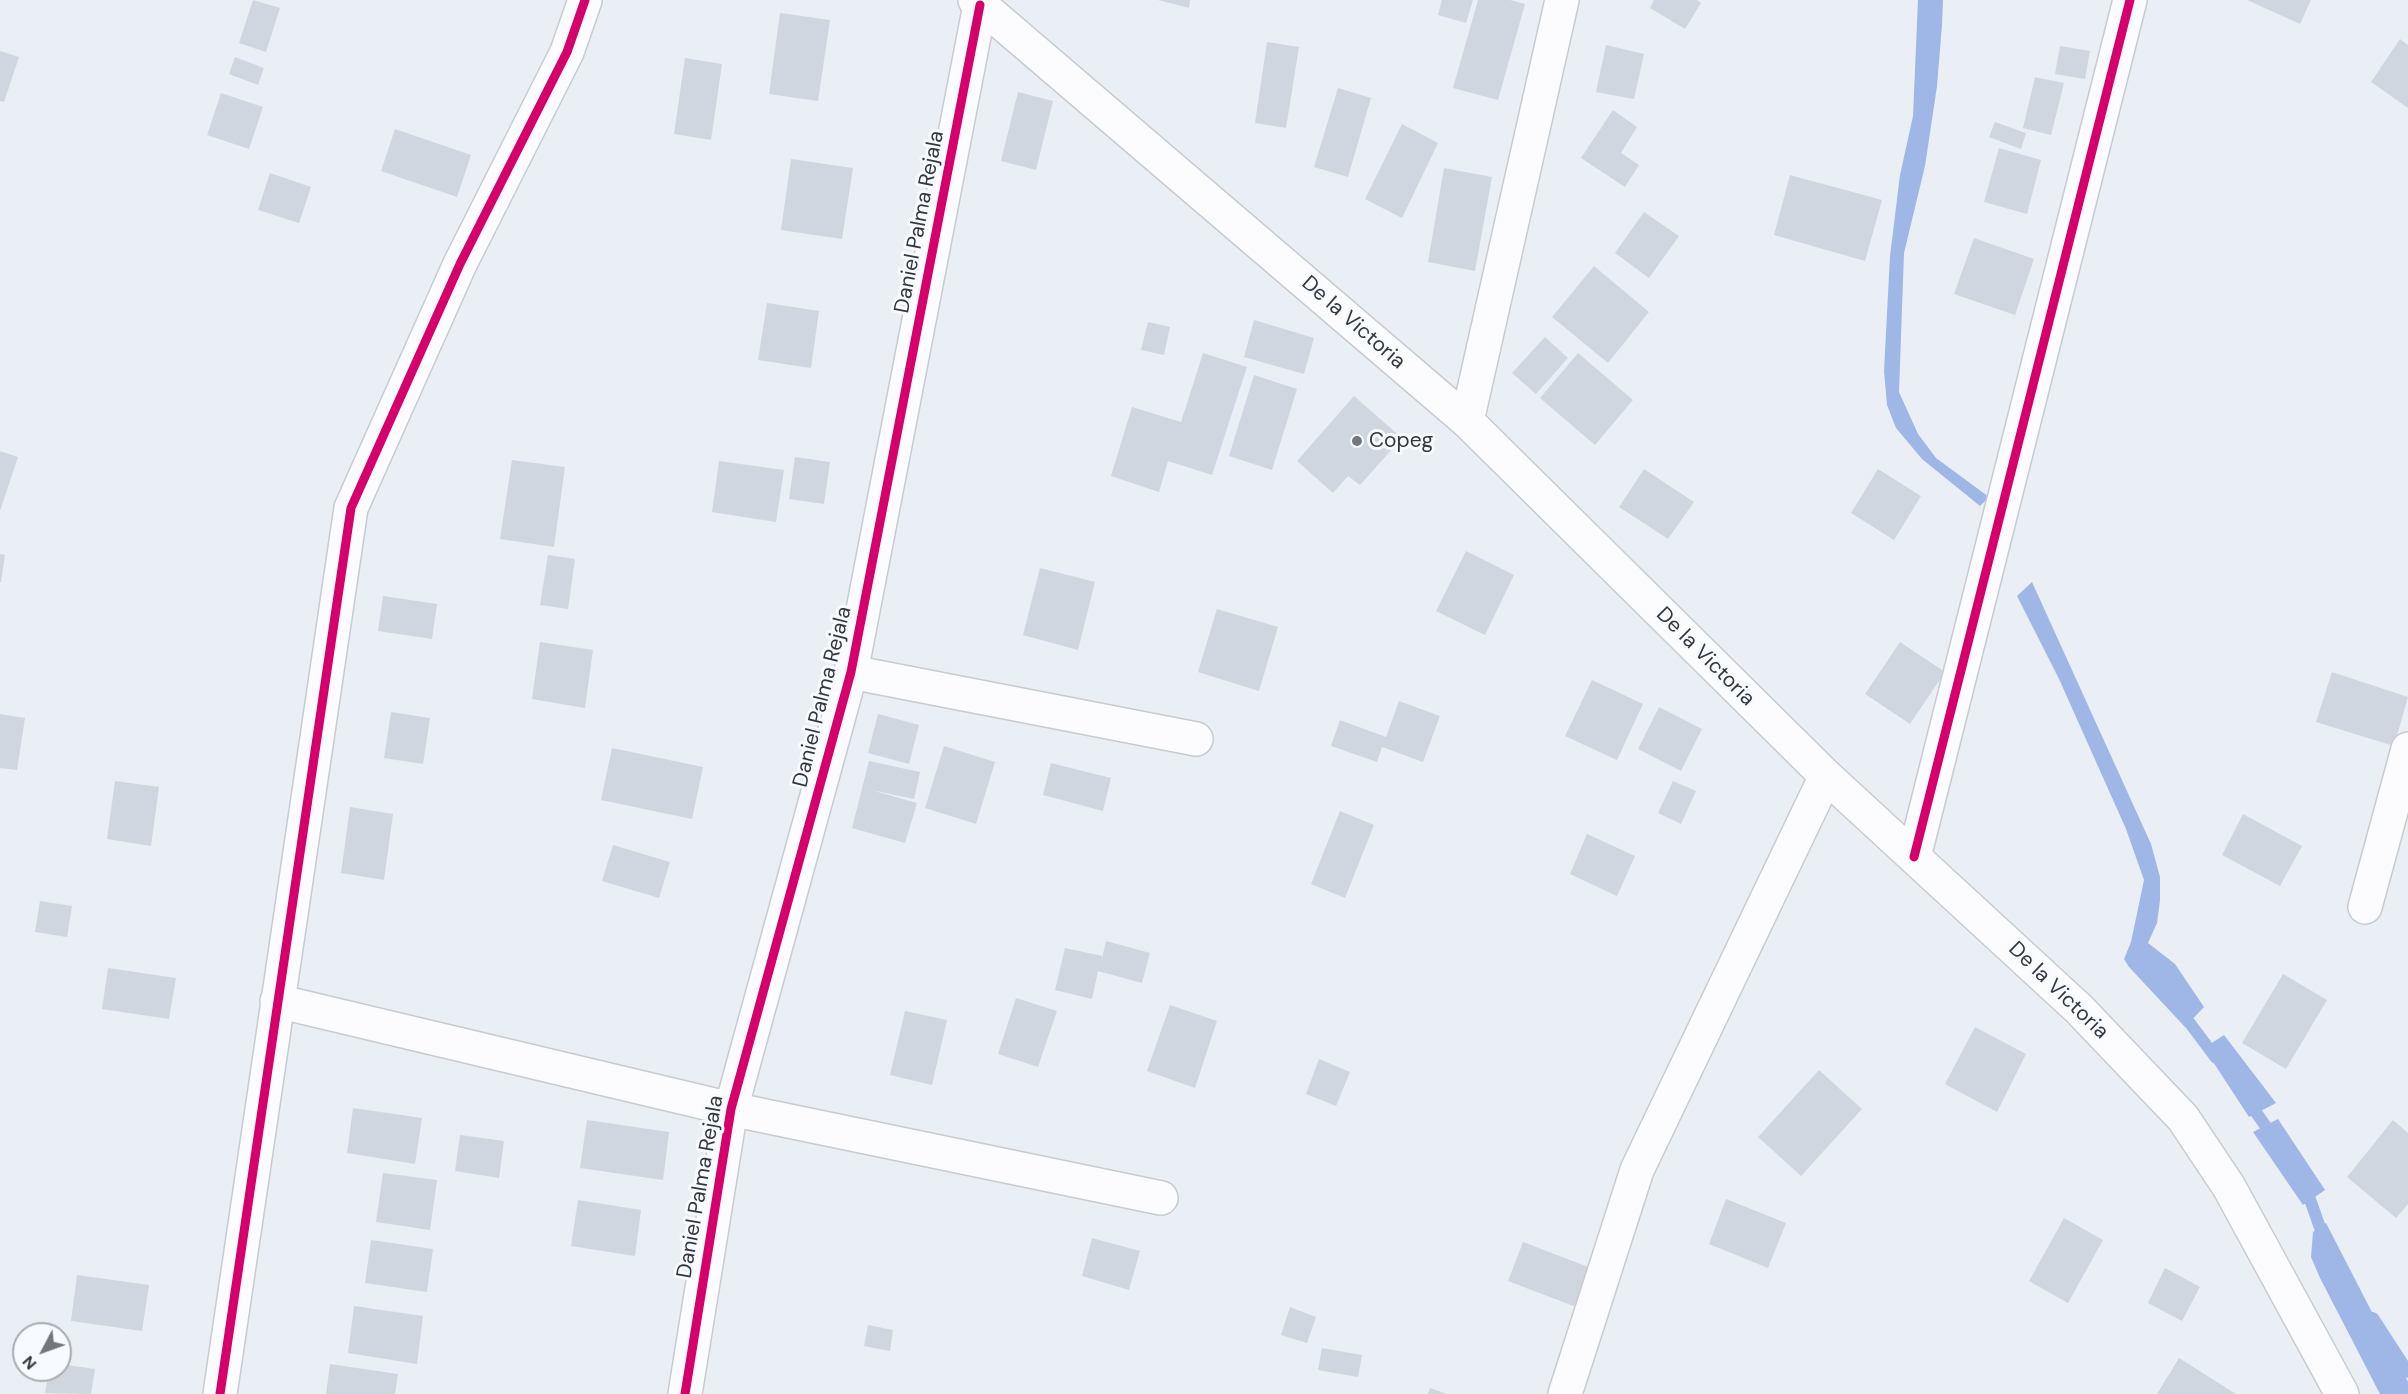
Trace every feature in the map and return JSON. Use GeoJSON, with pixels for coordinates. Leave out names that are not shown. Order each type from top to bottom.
{"type":"FeatureCollection","features":[{"type":"Feature","properties":{"kind":"street"},"geometry":{"type":"LineString","coordinates":[[219,1394],[351,508],[460,264],[567,52],[585,0]]}},
{"type":"Feature","properties":{"kind":"street"},"geometry":{"type":"LineString","coordinates":[[1467,421],[1562,0]]}},
{"type":"Feature","properties":{"kind":"street"},"geometry":{"type":"LineString","coordinates":[[1914,857],[2130,0]]}},
{"type":"Feature","properties":{"kind":"street","name":"De la Victoria"},"geometry":{"type":"LineString","coordinates":[[978,2],[1467,421],[1826,776],[2079,1009],[2183,1118],[2229,1186],[2342,1394]]}},
{"type":"Feature","properties":{"kind":"street","name":"Daniel Palma Rejala"},"geometry":{"type":"LineString","coordinates":[[685,1394],[731,1109],[851,672],[978,2]]}},
{"type":"Feature","properties":{"kind":"street"},"geometry":{"type":"LineString","coordinates":[[851,672],[1196,739]]}},
{"type":"Feature","properties":{"kind":"street"},"geometry":{"type":"LineString","coordinates":[[2365,907],[2408,749]]}},
{"type":"Feature","properties":{"kind":"street"},"geometry":{"type":"LineString","coordinates":[[1565,1394],[1637,1170],[1826,776]]}},
{"type":"Feature","properties":{"kind":"street"},"geometry":{"type":"LineString","coordinates":[[277,1001],[731,1109],[1161,1198]]}},
{"type":"Feature","properties":{"kind":"water"},"geometry":{"type":"Polygon","coordinates":[[[1918,0],[1943,0],[1942,25],[1937,86],[1925,166],[1904,253],[1899,392],[1918,434],[1936,458],[1989,497],[1980,506],[1922,459],[1896,428],[1887,405],[1884,371],[1890,256],[1900,175],[1913,116],[1918,0]]]}},
{"type":"Feature","properties":{"kind":"water"},"geometry":{"type":"Polygon","coordinates":[[[2032,582],[2151,844],[2160,877],[2160,900],[2157,923],[2148,943],[2175,964],[2204,1007],[2185,1027],[2124,959],[2131,942],[2144,880],[2126,829],[2059,679],[2017,596],[2032,582]]]}},
{"type":"Feature","properties":{"kind":"water"},"geometry":{"type":"Polygon","coordinates":[[[2224,1035],[2276,1103],[2249,1117],[2204,1048],[2224,1035]]]}},
{"type":"Feature","properties":{"kind":"water"},"geometry":{"type":"Polygon","coordinates":[[[2278,1119],[2325,1190],[2303,1205],[2253,1132],[2278,1119]]]}},
{"type":"Feature","properties":{"kind":"water"},"geometry":{"type":"Polygon","coordinates":[[[2326,1223],[2408,1382],[2408,1394],[2380,1394],[2320,1278],[2311,1257],[2313,1232],[2326,1223]]]}},
{"type":"Feature","properties":{"kind":"building"},"geometry":{"type":"Polygon","coordinates":[[[253,0],[280,8],[266,52],[239,43],[253,0]]]}},
{"type":"Feature","properties":{"kind":"building"},"geometry":{"type":"Polygon","coordinates":[[[1158,0],[1190,0],[1189,8],[1158,0]]]}},
{"type":"Feature","properties":{"kind":"building"},"geometry":{"type":"Polygon","coordinates":[[[1442,0],[1473,0],[1466,23],[1438,15],[1442,0]]]}},
{"type":"Feature","properties":{"kind":"building"},"geometry":{"type":"Polygon","coordinates":[[[1478,0],[1510,0],[1525,4],[1498,100],[1453,88],[1478,0]]]}},
{"type":"Feature","properties":{"kind":"building"},"geometry":{"type":"Polygon","coordinates":[[[1654,0],[1697,0],[1701,3],[1685,29],[1650,8],[1654,0]]]}},
{"type":"Feature","properties":{"kind":"building"},"geometry":{"type":"Polygon","coordinates":[[[2247,0],[2311,0],[2300,24],[2247,0]]]}},
{"type":"Feature","properties":{"kind":"building"},"geometry":{"type":"Polygon","coordinates":[[[780,13],[830,20],[818,101],[769,94],[780,13]]]}},
{"type":"Feature","properties":{"kind":"building"},"geometry":{"type":"Polygon","coordinates":[[[2400,39],[2408,45],[2408,108],[2371,82],[2400,39]]]}},
{"type":"Feature","properties":{"kind":"building"},"geometry":{"type":"Polygon","coordinates":[[[1267,42],[1299,47],[1286,128],[1255,123],[1267,42]]]}},
{"type":"Feature","properties":{"kind":"building"},"geometry":{"type":"Polygon","coordinates":[[[1606,45],[1644,54],[1634,99],[1596,92],[1606,45]]]}},
{"type":"Feature","properties":{"kind":"building"},"geometry":{"type":"Polygon","coordinates":[[[2060,46],[2090,51],[2085,79],[2055,74],[2060,46]]]}},
{"type":"Feature","properties":{"kind":"building"},"geometry":{"type":"Polygon","coordinates":[[[0,51],[19,57],[4,102],[0,101],[0,51]]]}},
{"type":"Feature","properties":{"kind":"building"},"geometry":{"type":"Polygon","coordinates":[[[235,57],[264,68],[258,85],[229,74],[235,57]]]}},
{"type":"Feature","properties":{"kind":"building"},"geometry":{"type":"Polygon","coordinates":[[[685,58],[722,64],[711,140],[674,134],[685,58]]]}},
{"type":"Feature","properties":{"kind":"building"},"geometry":{"type":"Polygon","coordinates":[[[2035,77],[2064,83],[2051,135],[2023,128],[2035,77]]]}},
{"type":"Feature","properties":{"kind":"building"},"geometry":{"type":"Polygon","coordinates":[[[1338,88],[1371,98],[1348,177],[1314,167],[1338,88]]]}},
{"type":"Feature","properties":{"kind":"building"},"geometry":{"type":"Polygon","coordinates":[[[1018,92],[1053,101],[1036,170],[1001,161],[1018,92]]]}},
{"type":"Feature","properties":{"kind":"building"},"geometry":{"type":"Polygon","coordinates":[[[221,93],[263,107],[249,149],[207,135],[221,93]]]}},
{"type":"Feature","properties":{"kind":"building"},"geometry":{"type":"Polygon","coordinates":[[[1613,110],[1637,127],[1621,153],[1639,165],[1625,187],[1581,158],[1613,110]]]}},
{"type":"Feature","properties":{"kind":"building"},"geometry":{"type":"Polygon","coordinates":[[[1995,122],[2026,133],[2021,149],[1989,137],[1995,122]]]}},
{"type":"Feature","properties":{"kind":"building"},"geometry":{"type":"Polygon","coordinates":[[[1402,124],[1438,143],[1402,218],[1365,199],[1402,124]]]}},
{"type":"Feature","properties":{"kind":"building"},"geometry":{"type":"Polygon","coordinates":[[[395,129],[471,155],[457,197],[381,171],[395,129]]]}},
{"type":"Feature","properties":{"kind":"building"},"geometry":{"type":"Polygon","coordinates":[[[1999,148],[2041,160],[2027,214],[1984,202],[1999,148]]]}},
{"type":"Feature","properties":{"kind":"building"},"geometry":{"type":"Polygon","coordinates":[[[791,159],[853,168],[842,239],[781,230],[791,159]]]}},
{"type":"Feature","properties":{"kind":"building"},"geometry":{"type":"Polygon","coordinates":[[[1444,168],[1492,177],[1475,271],[1428,262],[1444,168]]]}},
{"type":"Feature","properties":{"kind":"building"},"geometry":{"type":"Polygon","coordinates":[[[270,173],[311,187],[299,223],[258,210],[270,173]]]}},
{"type":"Feature","properties":{"kind":"building"},"geometry":{"type":"Polygon","coordinates":[[[1790,175],[1882,200],[1865,261],[1774,235],[1790,175]]]}},
{"type":"Feature","properties":{"kind":"building"},"geometry":{"type":"Polygon","coordinates":[[[1644,212],[1679,236],[1649,278],[1615,253],[1644,212]]]}},
{"type":"Feature","properties":{"kind":"building"},"geometry":{"type":"Polygon","coordinates":[[[1974,238],[2034,259],[2015,315],[1954,294],[1974,238]]]}},
{"type":"Feature","properties":{"kind":"building"},"geometry":{"type":"Polygon","coordinates":[[[1594,266],[1649,312],[1608,363],[1552,317],[1594,266]]]}},
{"type":"Feature","properties":{"kind":"building"},"geometry":{"type":"Polygon","coordinates":[[[767,303],[819,311],[811,368],[758,360],[767,303]]]}},
{"type":"Feature","properties":{"kind":"building"},"geometry":{"type":"Polygon","coordinates":[[[1254,320],[1314,338],[1304,374],[1244,357],[1254,320]]]}},
{"type":"Feature","properties":{"kind":"building"},"geometry":{"type":"Polygon","coordinates":[[[1148,322],[1170,327],[1164,355],[1141,350],[1148,322]]]}},
{"type":"Feature","properties":{"kind":"building"},"geometry":{"type":"Polygon","coordinates":[[[1545,337],[1568,358],[1536,394],[1512,373],[1545,337]]]}},
{"type":"Feature","properties":{"kind":"building"},"geometry":{"type":"Polygon","coordinates":[[[1203,353],[1247,367],[1212,475],[1168,461],[1159,492],[1111,476],[1132,407],[1181,422],[1203,353]]]}},
{"type":"Feature","properties":{"kind":"building"},"geometry":{"type":"Polygon","coordinates":[[[1578,353],[1633,400],[1595,445],[1540,398],[1578,353]]]}},
{"type":"Feature","properties":{"kind":"building"},"geometry":{"type":"Polygon","coordinates":[[[1254,375],[1297,389],[1272,470],[1229,456],[1254,375]]]}},
{"type":"Feature","properties":{"kind":"building","name":"Copeg"},"geometry":{"type":"Polygon","coordinates":[[[1354,396],[1402,438],[1360,485],[1348,476],[1333,493],[1297,461],[1354,396]]]}},
{"type":"Feature","properties":{"kind":"building"},"geometry":{"type":"Polygon","coordinates":[[[0,451],[18,457],[0,511],[0,451]]]}},
{"type":"Feature","properties":{"kind":"building"},"geometry":{"type":"Polygon","coordinates":[[[795,457],[830,462],[824,504],[789,499],[795,457]]]}},
{"type":"Feature","properties":{"kind":"building"},"geometry":{"type":"Polygon","coordinates":[[[512,460],[565,467],[554,547],[500,539],[512,460]]]}},
{"type":"Feature","properties":{"kind":"building"},"geometry":{"type":"Polygon","coordinates":[[[719,461],[784,470],[776,522],[712,512],[719,461]]]}},
{"type":"Feature","properties":{"kind":"building"},"geometry":{"type":"Polygon","coordinates":[[[1644,469],[1694,502],[1668,539],[1619,507],[1644,469]]]}},
{"type":"Feature","properties":{"kind":"building"},"geometry":{"type":"Polygon","coordinates":[[[1878,469],[1921,496],[1894,540],[1851,513],[1878,469]]]}},
{"type":"Feature","properties":{"kind":"building"},"geometry":{"type":"Polygon","coordinates":[[[1466,551],[1514,575],[1485,635],[1436,611],[1466,551]]]}},
{"type":"Feature","properties":{"kind":"building"},"geometry":{"type":"Polygon","coordinates":[[[0,554],[5,555],[1,582],[0,582],[0,554]]]}},
{"type":"Feature","properties":{"kind":"building"},"geometry":{"type":"Polygon","coordinates":[[[548,555],[575,559],[568,609],[540,605],[548,555]]]}},
{"type":"Feature","properties":{"kind":"building"},"geometry":{"type":"Polygon","coordinates":[[[1040,568],[1095,582],[1078,650],[1023,635],[1040,568]]]}},
{"type":"Feature","properties":{"kind":"building"},"geometry":{"type":"Polygon","coordinates":[[[383,596],[437,604],[432,639],[378,631],[383,596]]]}},
{"type":"Feature","properties":{"kind":"building"},"geometry":{"type":"Polygon","coordinates":[[[1217,609],[1278,627],[1259,691],[1198,672],[1217,609]]]}},
{"type":"Feature","properties":{"kind":"building"},"geometry":{"type":"Polygon","coordinates":[[[540,642],[593,650],[585,708],[532,699],[540,642]]]}},
{"type":"Feature","properties":{"kind":"building"},"geometry":{"type":"Polygon","coordinates":[[[1900,642],[1945,672],[1910,724],[1865,694],[1900,642]]]}},
{"type":"Feature","properties":{"kind":"building"},"geometry":{"type":"Polygon","coordinates":[[[2332,672],[2408,697],[2394,746],[2316,722],[2332,672]]]}},
{"type":"Feature","properties":{"kind":"building"},"geometry":{"type":"Polygon","coordinates":[[[1592,680],[1643,704],[1617,760],[1565,736],[1592,680]]]}},
{"type":"Feature","properties":{"kind":"building"},"geometry":{"type":"Polygon","coordinates":[[[1399,701],[1440,716],[1423,762],[1382,747],[1377,762],[1331,746],[1340,720],[1386,737],[1399,701]]]}},
{"type":"Feature","properties":{"kind":"building"},"geometry":{"type":"Polygon","coordinates":[[[1659,707],[1702,729],[1681,771],[1638,749],[1659,707]]]}},
{"type":"Feature","properties":{"kind":"building"},"geometry":{"type":"Polygon","coordinates":[[[391,712],[430,718],[423,764],[384,758],[391,712]]]}},
{"type":"Feature","properties":{"kind":"building"},"geometry":{"type":"Polygon","coordinates":[[[0,714],[25,718],[17,770],[0,768],[0,714]]]}},
{"type":"Feature","properties":{"kind":"building"},"geometry":{"type":"Polygon","coordinates":[[[878,714],[919,725],[909,764],[868,753],[878,714]]]}},
{"type":"Feature","properties":{"kind":"building"},"geometry":{"type":"Polygon","coordinates":[[[944,746],[995,762],[976,824],[925,808],[944,746]]]}},
{"type":"Feature","properties":{"kind":"building"},"geometry":{"type":"Polygon","coordinates":[[[612,748],[703,767],[692,819],[601,800],[612,748]]]}},
{"type":"Feature","properties":{"kind":"building"},"geometry":{"type":"Polygon","coordinates":[[[869,761],[920,772],[914,799],[871,790],[917,803],[905,843],[852,828],[869,761]]]}},
{"type":"Feature","properties":{"kind":"building"},"geometry":{"type":"Polygon","coordinates":[[[1051,763],[1111,778],[1103,811],[1043,795],[1051,763]]]}},
{"type":"Feature","properties":{"kind":"building"},"geometry":{"type":"Polygon","coordinates":[[[115,781],[159,787],[151,846],[107,839],[115,781]]]}},
{"type":"Feature","properties":{"kind":"building"},"geometry":{"type":"Polygon","coordinates":[[[1673,781],[1696,791],[1681,824],[1658,813],[1673,781]]]}},
{"type":"Feature","properties":{"kind":"building"},"geometry":{"type":"Polygon","coordinates":[[[350,807],[393,814],[384,880],[341,873],[350,807]]]}},
{"type":"Feature","properties":{"kind":"building"},"geometry":{"type":"Polygon","coordinates":[[[1340,811],[1374,825],[1345,898],[1311,884],[1340,811]]]}},
{"type":"Feature","properties":{"kind":"building"},"geometry":{"type":"Polygon","coordinates":[[[2243,814],[2302,846],[2280,886],[2222,855],[2243,814]]]}},
{"type":"Feature","properties":{"kind":"building"},"geometry":{"type":"Polygon","coordinates":[[[1587,834],[1635,856],[1617,896],[1570,874],[1587,834]]]}},
{"type":"Feature","properties":{"kind":"building"},"geometry":{"type":"Polygon","coordinates":[[[613,845],[670,862],[659,898],[602,881],[613,845]]]}},
{"type":"Feature","properties":{"kind":"building"},"geometry":{"type":"Polygon","coordinates":[[[40,901],[72,906],[67,937],[35,932],[40,901]]]}},
{"type":"Feature","properties":{"kind":"building"},"geometry":{"type":"Polygon","coordinates":[[[1106,941],[1150,953],[1142,983],[1098,971],[1092,999],[1055,990],[1065,948],[1102,956],[1101,963],[1106,941]]]}},
{"type":"Feature","properties":{"kind":"building"},"geometry":{"type":"Polygon","coordinates":[[[108,968],[176,978],[169,1019],[102,1009],[108,968]]]}},
{"type":"Feature","properties":{"kind":"building"},"geometry":{"type":"Polygon","coordinates":[[[2283,974],[2327,1000],[2286,1069],[2242,1043],[2283,974]]]}},
{"type":"Feature","properties":{"kind":"building"},"geometry":{"type":"Polygon","coordinates":[[[1016,998],[1057,1011],[1038,1067],[998,1054],[1016,998]]]}},
{"type":"Feature","properties":{"kind":"building"},"geometry":{"type":"Polygon","coordinates":[[[1170,1005],[1217,1021],[1195,1088],[1147,1071],[1170,1005]]]}},
{"type":"Feature","properties":{"kind":"building"},"geometry":{"type":"Polygon","coordinates":[[[905,1011],[947,1020],[932,1085],[890,1075],[905,1011]]]}},
{"type":"Feature","properties":{"kind":"building"},"geometry":{"type":"Polygon","coordinates":[[[1975,1027],[2026,1054],[1997,1112],[1945,1084],[1975,1027]]]}},
{"type":"Feature","properties":{"kind":"building"},"geometry":{"type":"Polygon","coordinates":[[[1319,1059],[1350,1072],[1336,1106],[1306,1094],[1319,1059]]]}},
{"type":"Feature","properties":{"kind":"building"},"geometry":{"type":"Polygon","coordinates":[[[1819,1070],[1862,1109],[1801,1176],[1758,1137],[1819,1070]]]}},
{"type":"Feature","properties":{"kind":"building"},"geometry":{"type":"Polygon","coordinates":[[[353,1108],[422,1118],[415,1164],[347,1153],[353,1108]]]}},
{"type":"Feature","properties":{"kind":"building"},"geometry":{"type":"Polygon","coordinates":[[[587,1120],[669,1132],[663,1180],[580,1168],[587,1120]]]}},
{"type":"Feature","properties":{"kind":"building"},"geometry":{"type":"Polygon","coordinates":[[[2393,1120],[2408,1133],[2408,1204],[2396,1218],[2347,1177],[2393,1120]]]}},
{"type":"Feature","properties":{"kind":"building"},"geometry":{"type":"Polygon","coordinates":[[[460,1135],[504,1141],[499,1178],[455,1171],[460,1135]]]}},
{"type":"Feature","properties":{"kind":"building"},"geometry":{"type":"Polygon","coordinates":[[[383,1173],[437,1180],[430,1230],[376,1222],[383,1173]]]}},
{"type":"Feature","properties":{"kind":"building"},"geometry":{"type":"Polygon","coordinates":[[[1726,1199],[1786,1223],[1768,1268],[1709,1244],[1726,1199]]]}},
{"type":"Feature","properties":{"kind":"building"},"geometry":{"type":"Polygon","coordinates":[[[578,1200],[641,1210],[635,1256],[571,1246],[578,1200]]]}},
{"type":"Feature","properties":{"kind":"building"},"geometry":{"type":"Polygon","coordinates":[[[2064,1218],[2103,1240],[2068,1303],[2029,1281],[2064,1218]]]}},
{"type":"Feature","properties":{"kind":"building"},"geometry":{"type":"Polygon","coordinates":[[[1092,1238],[1140,1251],[1129,1290],[1082,1276],[1092,1238]]]}},
{"type":"Feature","properties":{"kind":"building"},"geometry":{"type":"Polygon","coordinates":[[[371,1240],[433,1249],[427,1292],[365,1283],[371,1240]]]}},
{"type":"Feature","properties":{"kind":"building"},"geometry":{"type":"Polygon","coordinates":[[[1523,1242],[1591,1268],[1576,1307],[1508,1281],[1523,1242]]]}},
{"type":"Feature","properties":{"kind":"building"},"geometry":{"type":"Polygon","coordinates":[[[2165,1268],[2200,1287],[2182,1321],[2148,1303],[2165,1268]]]}},
{"type":"Feature","properties":{"kind":"building"},"geometry":{"type":"Polygon","coordinates":[[[77,1275],[149,1285],[142,1331],[71,1321],[77,1275]]]}},
{"type":"Feature","properties":{"kind":"building"},"geometry":{"type":"Polygon","coordinates":[[[354,1306],[423,1316],[417,1364],[348,1353],[354,1306]]]}},
{"type":"Feature","properties":{"kind":"building"},"geometry":{"type":"Polygon","coordinates":[[[1290,1307],[1316,1317],[1307,1343],[1281,1335],[1290,1307]]]}},
{"type":"Feature","properties":{"kind":"building"},"geometry":{"type":"Polygon","coordinates":[[[868,1325],[893,1330],[890,1351],[864,1346],[868,1325]]]}},
{"type":"Feature","properties":{"kind":"building"},"geometry":{"type":"Polygon","coordinates":[[[1322,1348],[1362,1355],[1358,1377],[1318,1370],[1322,1348]]]}},
{"type":"Feature","properties":{"kind":"building"},"geometry":{"type":"Polygon","coordinates":[[[2179,1358],[2236,1394],[2157,1394],[2179,1358]]]}},
{"type":"Feature","properties":{"kind":"building"},"geometry":{"type":"Polygon","coordinates":[[[330,1364],[398,1374],[395,1394],[326,1394],[330,1364]]]}},
{"type":"Feature","properties":{"kind":"building"},"geometry":{"type":"Polygon","coordinates":[[[72,1366],[95,1369],[91,1394],[45,1393],[47,1382],[72,1382],[72,1366]]]}},
{"type":"Feature","properties":{"kind":"building"},"geometry":{"type":"Polygon","coordinates":[[[1430,1388],[1447,1394],[1428,1394],[1430,1388]]]}},
{"type":"Feature","properties":{"kind":"waterway"},"geometry":{"type":"LineString","coordinates":[[2180,1010],[2216,1058]]}},
{"type":"Feature","properties":{"kind":"waterway"},"geometry":{"type":"LineString","coordinates":[[2248,1101],[2274,1138]]}},
{"type":"Feature","properties":{"kind":"waterway"},"geometry":{"type":"LineString","coordinates":[[2305,1185],[2325,1242]]}},
{"type":"Feature","properties":{"kind":"waterway"},"geometry":{"type":"LineString","coordinates":[[2373,1318],[2408,1372]]}},
{"type":"Feature","properties":{"kind":"cycle path"},"geometry":{"type":"LineString","coordinates":[[220,1394],[351,508],[460,264],[567,52],[585,0]]}},
{"type":"Feature","properties":{"kind":"cycle path"},"geometry":{"type":"LineString","coordinates":[[1914,857],[2130,0]]}},
{"type":"Feature","properties":{"kind":"cycle path"},"geometry":{"type":"LineString","coordinates":[[685,1394],[731,1109],[851,672],[980,5]]}},
{"type":"Feature","properties":{"kind":"place","name":"Copeg"},"geometry":{"type":"Point","coordinates":[1357,441]}}]}
